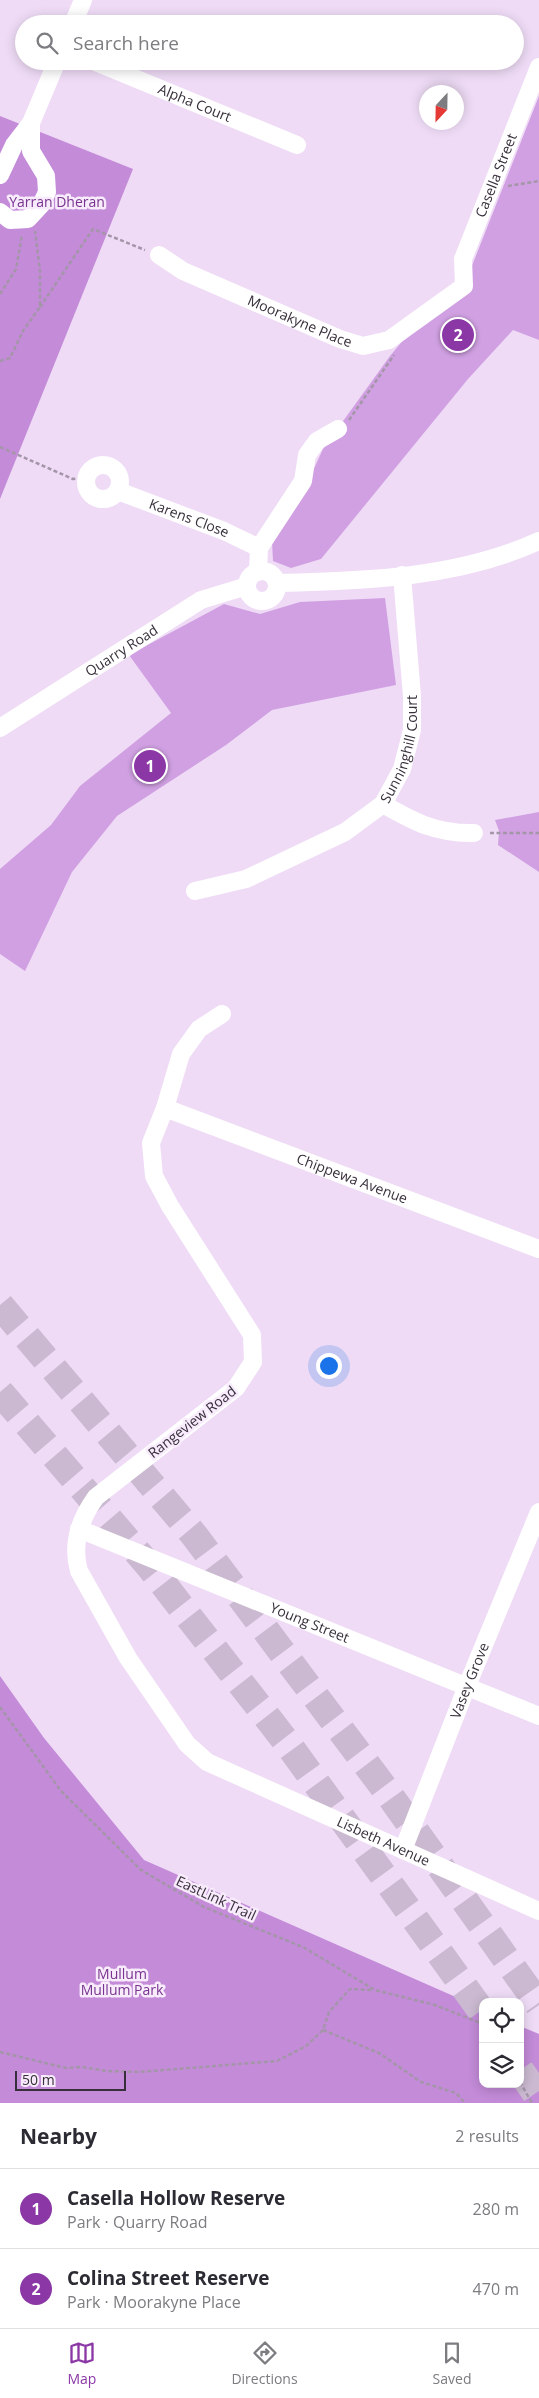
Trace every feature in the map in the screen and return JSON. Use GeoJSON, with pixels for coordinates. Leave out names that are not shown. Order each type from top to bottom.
{"type":"FeatureCollection","features":[{"type":"Feature","properties":{"kind":"street"},"geometry":{"type":"LineString","coordinates":[[76,15],[82,0]]}},
{"type":"Feature","properties":{"kind":"street","name":"Casella Street"},"geometry":{"type":"LineString","coordinates":[[464,286],[463,259],[539,67]]}},
{"type":"Feature","properties":{"kind":"street"},"geometry":{"type":"LineString","coordinates":[[0,175],[14,144],[31,123],[54,70]]}},
{"type":"Feature","properties":{"kind":"street","name":"Alpha Court"},"geometry":{"type":"LineString","coordinates":[[115,70],[297,145]]}},
{"type":"Feature","properties":{"kind":"street"},"geometry":{"type":"LineString","coordinates":[[0,212],[10,220],[28,218],[47,192],[46,176],[31,150],[31,123]]}},
{"type":"Feature","properties":{"kind":"street","name":"Moorakyne Place"},"geometry":{"type":"LineString","coordinates":[[159,256],[183,271],[340,339],[363,346],[389,340],[464,286]]}},
{"type":"Feature","properties":{"kind":"street"},"geometry":{"type":"LineString","coordinates":[[258,572],[259,548],[303,481],[307,455],[316,443],[338,429]]}},
{"type":"Feature","properties":{"kind":"street"},"geometry":{"type":"LineString","coordinates":[[104,465],[110,467],[120,480],[118,491],[109,498],[98,499],[93,497],[86,488],[86,477],[93,468],[104,465]]}},
{"type":"Feature","properties":{"kind":"street","name":"Karens Close"},"geometry":{"type":"LineString","coordinates":[[118,491],[224,531],[259,548]]}},
{"type":"Feature","properties":{"kind":"street"},"geometry":{"type":"LineString","coordinates":[[277,583],[336,582],[440,571],[480,564],[539,541]]}},
{"type":"Feature","properties":{"kind":"street"},"geometry":{"type":"LineString","coordinates":[[258,572],[268,572],[277,583],[272,597],[264,601],[250,596],[247,586],[250,577],[258,572]]}},
{"type":"Feature","properties":{"kind":"street","name":"Sunninghill Court"},"geometry":{"type":"LineString","coordinates":[[196,891],[246,879],[345,832],[383,804],[402,769],[412,730],[412,696],[402,575]]}},
{"type":"Feature","properties":{"kind":"street","name":"Quarry Road"},"geometry":{"type":"LineString","coordinates":[[0,728],[201,600],[247,586]]}},
{"type":"Feature","properties":{"kind":"street"},"geometry":{"type":"LineString","coordinates":[[383,804],[427,828],[456,834],[474,833]]}},
{"type":"Feature","properties":{"kind":"street","name":"Rangeview Road"},"geometry":{"type":"LineString","coordinates":[[222,1014],[200,1029],[181,1054],[164,1108],[150,1143],[154,1176],[170,1206],[252,1335],[253,1362],[236,1388],[96,1496],[84,1514],[79,1529],[76,1558],[79,1571],[128,1658],[187,1744],[207,1762],[228,1773]]}},
{"type":"Feature","properties":{"kind":"street","name":"Chippewa Avenue"},"geometry":{"type":"LineString","coordinates":[[164,1108],[539,1249]]}},
{"type":"Feature","properties":{"kind":"street","name":"Vasey Grove"},"geometry":{"type":"LineString","coordinates":[[403,1850],[467,1686],[539,1512]]}},
{"type":"Feature","properties":{"kind":"street","name":"Young Street"},"geometry":{"type":"LineString","coordinates":[[79,1529],[539,1716]]}},
{"type":"Feature","properties":{"kind":"street","name":"Lisbeth Avenue"},"geometry":{"type":"LineString","coordinates":[[228,1773],[539,1911]]}},
{"type":"Feature","properties":{"kind":"path"},"geometry":{"type":"LineString","coordinates":[[490,189],[539,182]]}},
{"type":"Feature","properties":{"kind":"path"},"geometry":{"type":"LineString","coordinates":[[0,294],[16,270],[28,218]]}},
{"type":"Feature","properties":{"kind":"path"},"geometry":{"type":"LineString","coordinates":[[28,218],[40,271],[40,307]]}},
{"type":"Feature","properties":{"kind":"path"},"geometry":{"type":"LineString","coordinates":[[0,361],[10,358],[22,331],[93,229],[159,256]]}},
{"type":"Feature","properties":{"kind":"path"},"geometry":{"type":"LineString","coordinates":[[338,429],[345,426],[398,350]]}},
{"type":"Feature","properties":{"kind":"path"},"geometry":{"type":"LineString","coordinates":[[0,447],[73,479],[86,477]]}},
{"type":"Feature","properties":{"kind":"path"},"geometry":{"type":"LineString","coordinates":[[474,833],[539,834]]}},
{"type":"Feature","properties":{"kind":"path","name":"EastLink Trail"},"geometry":{"type":"LineString","coordinates":[[0,1707],[61,1791],[141,1870],[204,1906],[303,1947],[375,1990],[435,2004],[479,2022]]}},
{"type":"Feature","properties":{"kind":"path"},"geometry":{"type":"LineString","coordinates":[[0,2052],[66,2068],[82,2067],[107,2071],[139,2072],[278,2061],[306,2046],[323,2030],[329,2012],[350,1990],[375,1990]]}},
{"type":"Feature","properties":{"kind":"path"},"geometry":{"type":"LineString","coordinates":[[323,2030],[379,2053],[421,2082],[456,2093],[465,2103]]}},
{"type":"Feature","properties":{"kind":"path"},"geometry":{"type":"LineString","coordinates":[[523,2088],[532,2103]]}},
{"type":"Feature","properties":{"kind":"shaded area"},"geometry":{"type":"Polygon","coordinates":[[[539,96],[539,340],[513,330],[468,379],[321,559],[291,568],[273,561],[272,542],[298,503],[323,449],[390,356],[424,315],[464,286],[539,96]]]}},
{"type":"Feature","properties":{"kind":"shaded area"},"geometry":{"type":"Polygon","coordinates":[[[385,598],[396,685],[272,710],[226,745],[117,816],[72,872],[25,971],[0,954],[0,869],[51,825],[80,786],[171,713],[129,655],[224,604],[260,614],[300,602],[385,598]]]}},
{"type":"Feature","properties":{"kind":"shaded area"},"geometry":{"type":"Polygon","coordinates":[[[539,812],[539,872],[498,845],[499,831],[495,820],[539,812]]]}},
{"type":"Feature","properties":{"kind":"green space","name":"Yarran Dheran"},"geometry":{"type":"Polygon","coordinates":[[[0,116],[133,169],[0,499],[0,116]]]}},
{"type":"Feature","properties":{"kind":"green space","name":"Mullum Mullum Park"},"geometry":{"type":"Polygon","coordinates":[[[0,1676],[44,1738],[144,1860],[479,2007],[479,2088],[524,2088],[524,2028],[539,2034],[539,2103],[0,2103],[0,1676]]]}},
{"type":"Feature","properties":{"kind":"tunnel"},"geometry":{"type":"LineString","coordinates":[[0,1305],[194,1535],[388,1793],[539,2005]]}},
{"type":"Feature","properties":{"kind":"tunnel"},"geometry":{"type":"LineString","coordinates":[[0,1392],[150,1567],[288,1744],[479,2007]]}},
{"type":"Feature","properties":{"kind":"tunnel"},"geometry":{"type":"LineString","coordinates":[[524,2076],[539,2098]]}},
{"type":"Feature","properties":{"kind":"place","name":"Colina Street Reserve"},"geometry":{"type":"Point","coordinates":[458,335]}},
{"type":"Feature","properties":{"kind":"place","name":"Casella Hollow Reserve"},"geometry":{"type":"Point","coordinates":[150,766]}}]}
